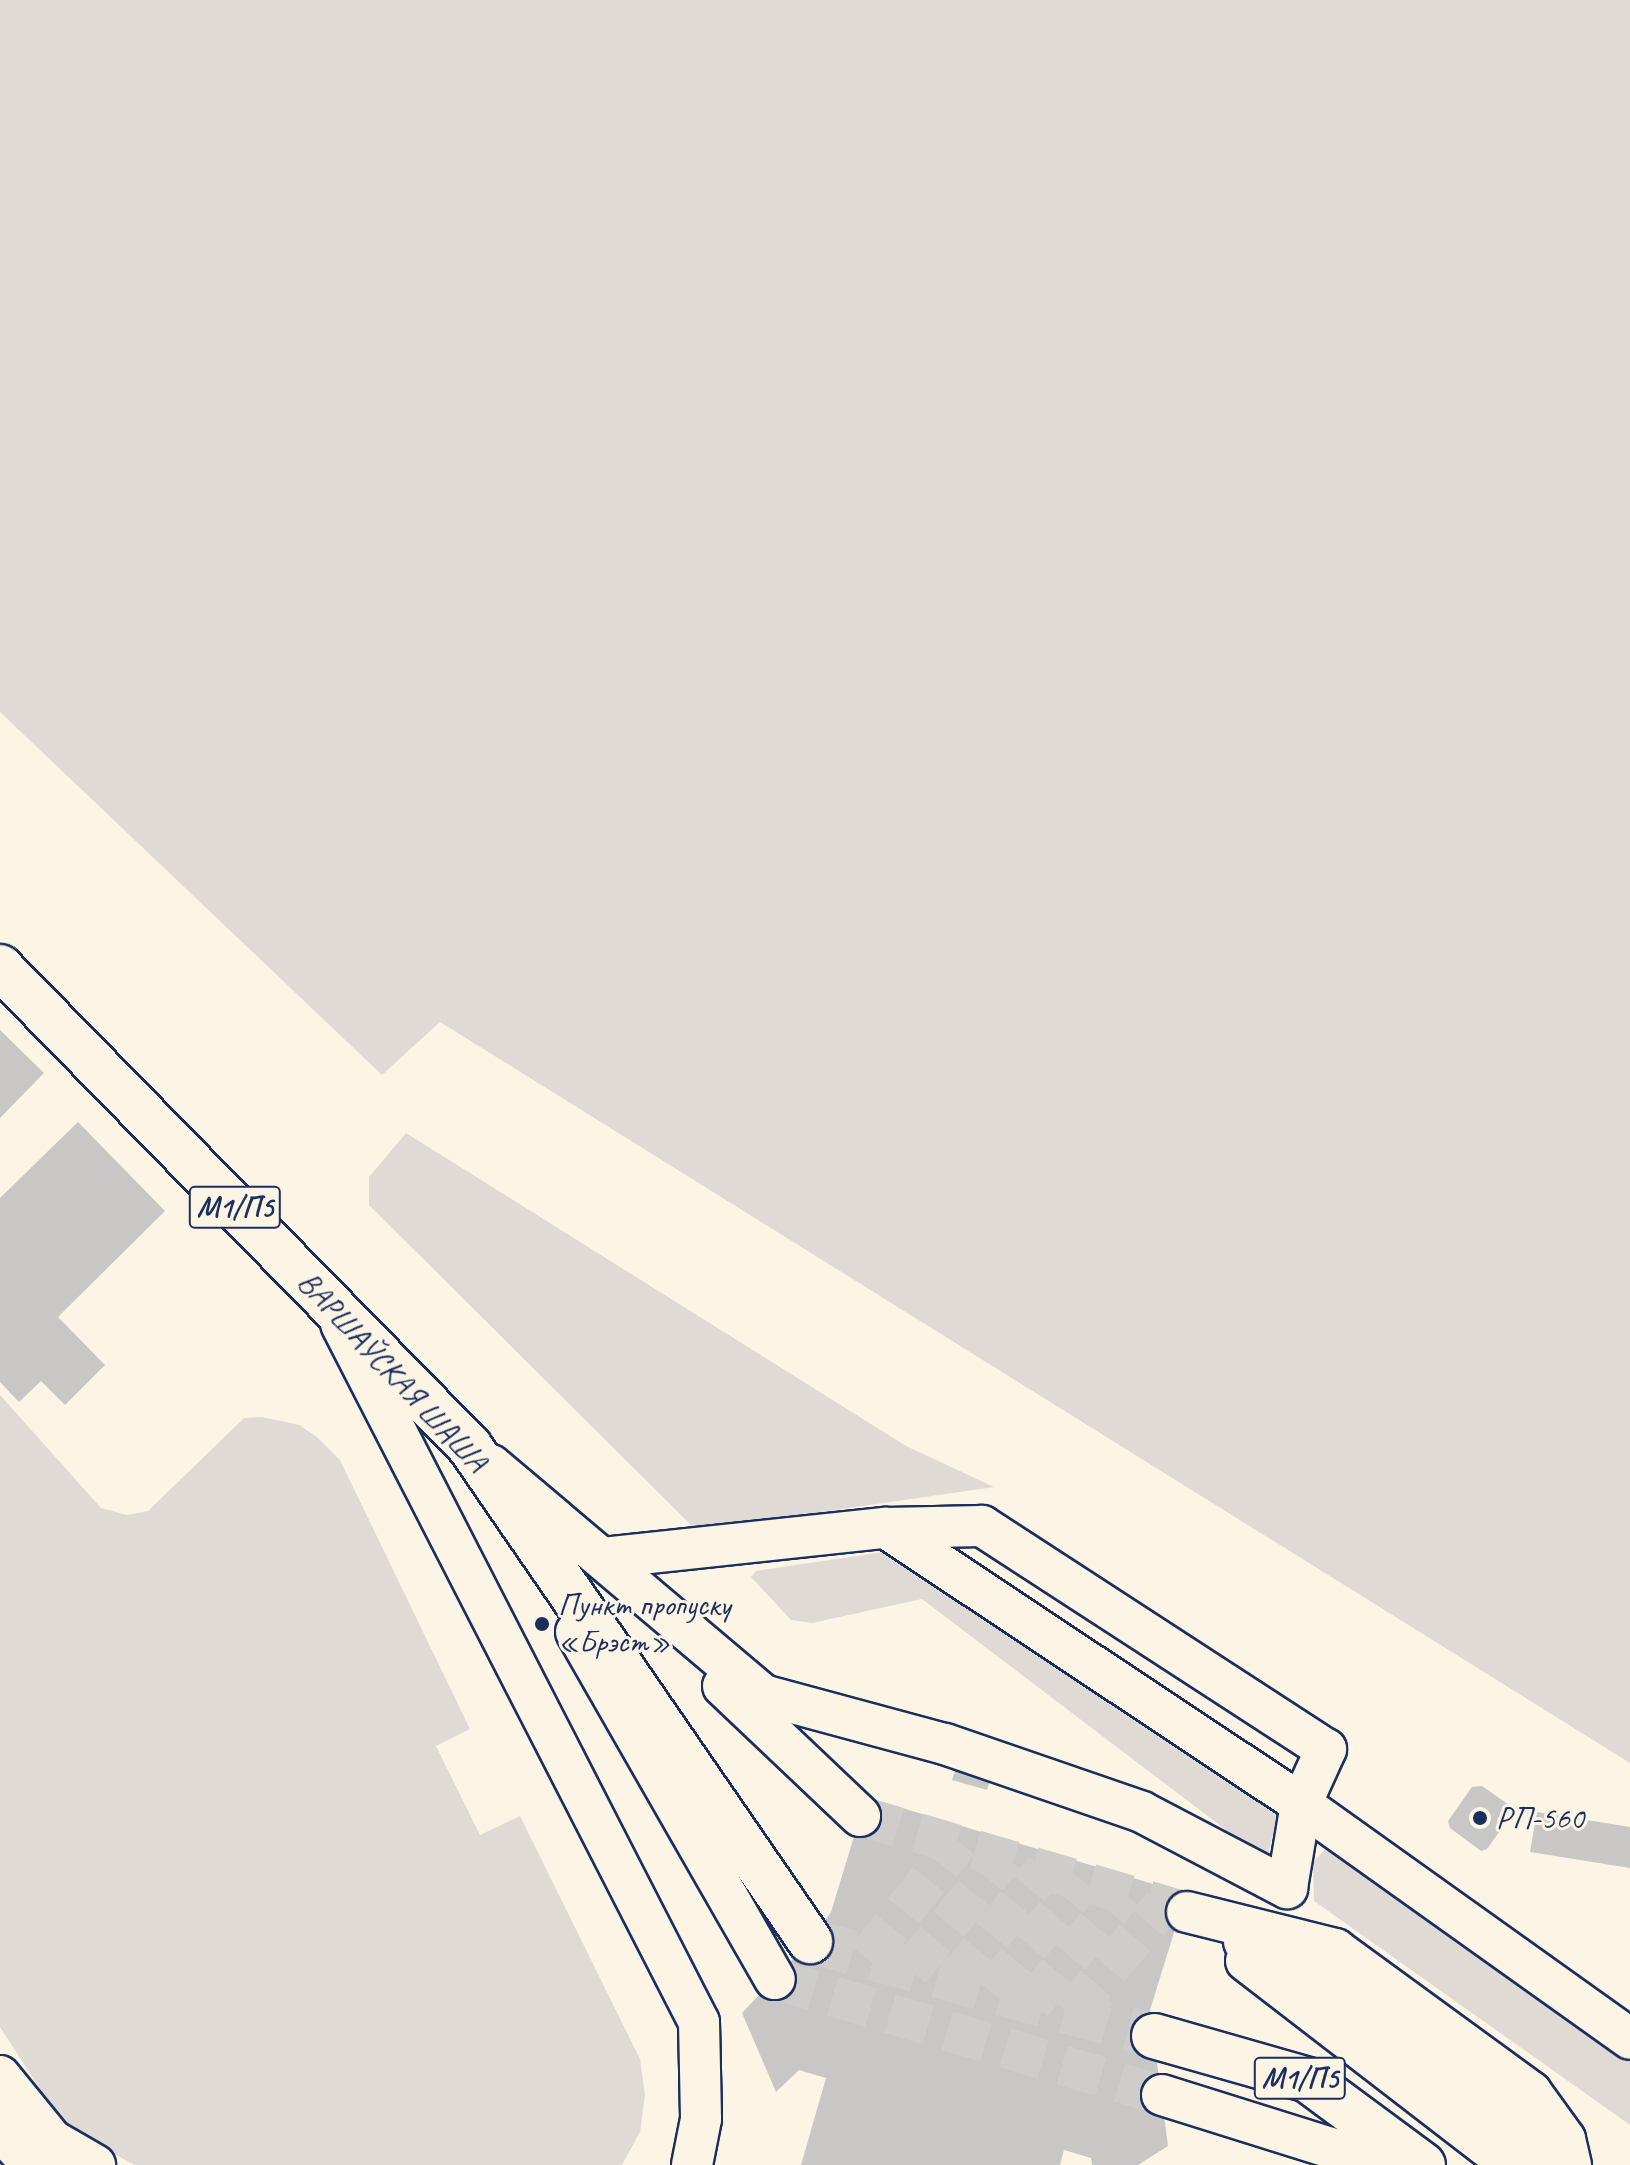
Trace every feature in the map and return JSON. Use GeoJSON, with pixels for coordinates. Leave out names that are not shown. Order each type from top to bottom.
{"type":"FeatureCollection","features":[{"type":"Feature","properties":{"kind":"highway","name":"ВАРШАЎСКАЯ ШАША"},"geometry":{"type":"LineString","coordinates":[[0,967],[470,1447],[810,1941]]}},
{"type":"Feature","properties":{"kind":"highway","name":"М1/П5"},"geometry":{"type":"LineString","coordinates":[[1154,2036],[1308,2080],[1423,2165]]}},
{"type":"Feature","properties":{"kind":"highway"},"geometry":{"type":"LineString","coordinates":[[0,2127],[35,2165]]}},
{"type":"Feature","properties":{"kind":"lane"},"geometry":{"type":"LineString","coordinates":[[332,1307],[699,2022],[701,2119],[692,2165]]}},
{"type":"Feature","properties":{"kind":"lane"},"geometry":{"type":"LineString","coordinates":[[470,1447],[763,1695],[951,1718],[1163,1792],[1287,1888],[1301,1804],[1326,1749],[982,1526],[886,1528],[603,1558]]}},
{"type":"Feature","properties":{"kind":"lane"},"geometry":{"type":"LineString","coordinates":[[470,1447],[860,1816]]}},
{"type":"Feature","properties":{"kind":"lane"},"geometry":{"type":"LineString","coordinates":[[470,1447],[775,1979]]}},
{"type":"Feature","properties":{"kind":"lane"},"geometry":{"type":"LineString","coordinates":[[886,1528],[1301,1804],[1629,2037]]}},
{"type":"Feature","properties":{"kind":"lane"},"geometry":{"type":"LineString","coordinates":[[1187,1912],[1284,2012],[1489,2165]]}},
{"type":"Feature","properties":{"kind":"lane"},"geometry":{"type":"LineString","coordinates":[[1187,1912],[1293,2001],[1511,2165]]}},
{"type":"Feature","properties":{"kind":"lane"},"geometry":{"type":"LineString","coordinates":[[1187,1912],[1298,1986],[1479,2118],[1504,2137],[1531,2165]]}},
{"type":"Feature","properties":{"kind":"lane"},"geometry":{"type":"LineString","coordinates":[[1187,1912],[1312,1977],[1512,2126],[1547,2165]]}},
{"type":"Feature","properties":{"kind":"lane"},"geometry":{"type":"LineString","coordinates":[[1187,1912],[1331,1967],[1523,2109],[1554,2147],[1560,2165]]}},
{"type":"Feature","properties":{"kind":"lane"},"geometry":{"type":"LineString","coordinates":[[1187,1912],[1335,1949],[1531,2092],[1565,2139],[1571,2165]]}},
{"type":"Feature","properties":{"kind":"lane"},"geometry":{"type":"LineString","coordinates":[[0,2076],[52,2140],[95,2165]]}},
{"type":"Feature","properties":{"kind":"lane"},"geometry":{"type":"LineString","coordinates":[[1162,2095],[1385,2165]]}},
{"type":"Feature","properties":{"kind":"shaded area"},"geometry":{"type":"Polygon","coordinates":[[[0,0],[1630,0],[1630,1763],[440,1022],[382,1075],[0,712],[0,0]]]}},
{"type":"Feature","properties":{"kind":"shaded area"},"geometry":{"type":"Polygon","coordinates":[[[406,1133],[906,1446],[994,1487],[696,1530],[369,1205],[369,1177],[406,1133]]]}},
{"type":"Feature","properties":{"kind":"shaded area"},"geometry":{"type":"Polygon","coordinates":[[[0,1395],[101,1508],[127,1515],[148,1511],[244,1418],[262,1417],[299,1425],[317,1437],[340,1460],[470,1729],[436,1746],[480,1835],[520,1816],[640,2059],[645,2095],[640,2132],[622,2165],[134,2165],[74,2131],[42,2092],[0,2027],[0,1395]]]}},
{"type":"Feature","properties":{"kind":"shaded area"},"geometry":{"type":"Polygon","coordinates":[[[897,1550],[1279,1807],[1268,1855],[1259,1855],[922,1599],[812,1623],[791,1620],[751,1577],[756,1571],[897,1550]]]}},
{"type":"Feature","properties":{"kind":"shaded area"},"geometry":{"type":"Polygon","coordinates":[[[1332,1842],[1630,2059],[1630,2125],[1314,1901],[1313,1862],[1332,1842]]]}},
{"type":"Feature","properties":{"kind":"building"},"geometry":{"type":"Polygon","coordinates":[[[0,1030],[44,1073],[0,1118],[0,1030]]]}},
{"type":"Feature","properties":{"kind":"building"},"geometry":{"type":"Polygon","coordinates":[[[78,1122],[165,1211],[58,1317],[105,1365],[65,1405],[41,1381],[19,1402],[0,1382],[0,1198],[78,1122]]]}},
{"type":"Feature","properties":{"kind":"building"},"geometry":{"type":"Polygon","coordinates":[[[957,1765],[991,1776],[987,1790],[952,1780],[957,1765]]]}},
{"type":"Feature","properties":{"kind":"building","name":"РП-560"},"geometry":{"type":"Polygon","coordinates":[[[1482,1786],[1512,1807],[1512,1814],[1487,1849],[1481,1851],[1450,1828],[1448,1821],[1472,1787],[1482,1786]]]}},
{"type":"Feature","properties":{"kind":"building"},"geometry":{"type":"Polygon","coordinates":[[[866,1797],[1186,1894],[1150,2010],[1168,2146],[1138,2165],[1092,2165],[1091,2158],[1064,2150],[1060,2165],[801,2165],[826,2078],[799,2070],[776,2092],[742,2013],[810,1941],[831,1912],[866,1797]]]}},
{"type":"Feature","properties":{"kind":"building"},"geometry":{"type":"Polygon","coordinates":[[[1537,1812],[1630,1827],[1630,1868],[1530,1852],[1537,1812]]]}},
{"type":"Feature","properties":{"kind":"tunnel"},"geometry":{"type":"LineString","coordinates":[[860,1816],[1187,1912]]}},
{"type":"Feature","properties":{"kind":"tunnel"},"geometry":{"type":"LineString","coordinates":[[866,1958],[959,1842]]}},
{"type":"Feature","properties":{"kind":"tunnel"},"geometry":{"type":"LineString","coordinates":[[910,1970],[1005,1856]]}},
{"type":"Feature","properties":{"kind":"tunnel"},"geometry":{"type":"LineString","coordinates":[[954,1982],[1045,1869]]}},
{"type":"Feature","properties":{"kind":"tunnel"},"geometry":{"type":"LineString","coordinates":[[991,1992],[1083,1881]]}},
{"type":"Feature","properties":{"kind":"tunnel"},"geometry":{"type":"LineString","coordinates":[[1032,2003],[1123,1893]]}},
{"type":"Feature","properties":{"kind":"tunnel"},"geometry":{"type":"LineString","coordinates":[[1070,2014],[1163,1905]]}},
{"type":"Feature","properties":{"kind":"tunnel"},"geometry":{"type":"LineString","coordinates":[[810,1941],[1154,2036]]}},
{"type":"Feature","properties":{"kind":"tunnel"},"geometry":{"type":"LineString","coordinates":[[775,1979],[1162,2095]]}},
{"type":"Feature","properties":{"kind":"place","name":"Пункт пропуску «Брэст»"},"geometry":{"type":"Point","coordinates":[542,1624]}},
{"type":"Feature","properties":{"kind":"place","name":"РП-560"},"geometry":{"type":"Point","coordinates":[1480,1818]}}]}
